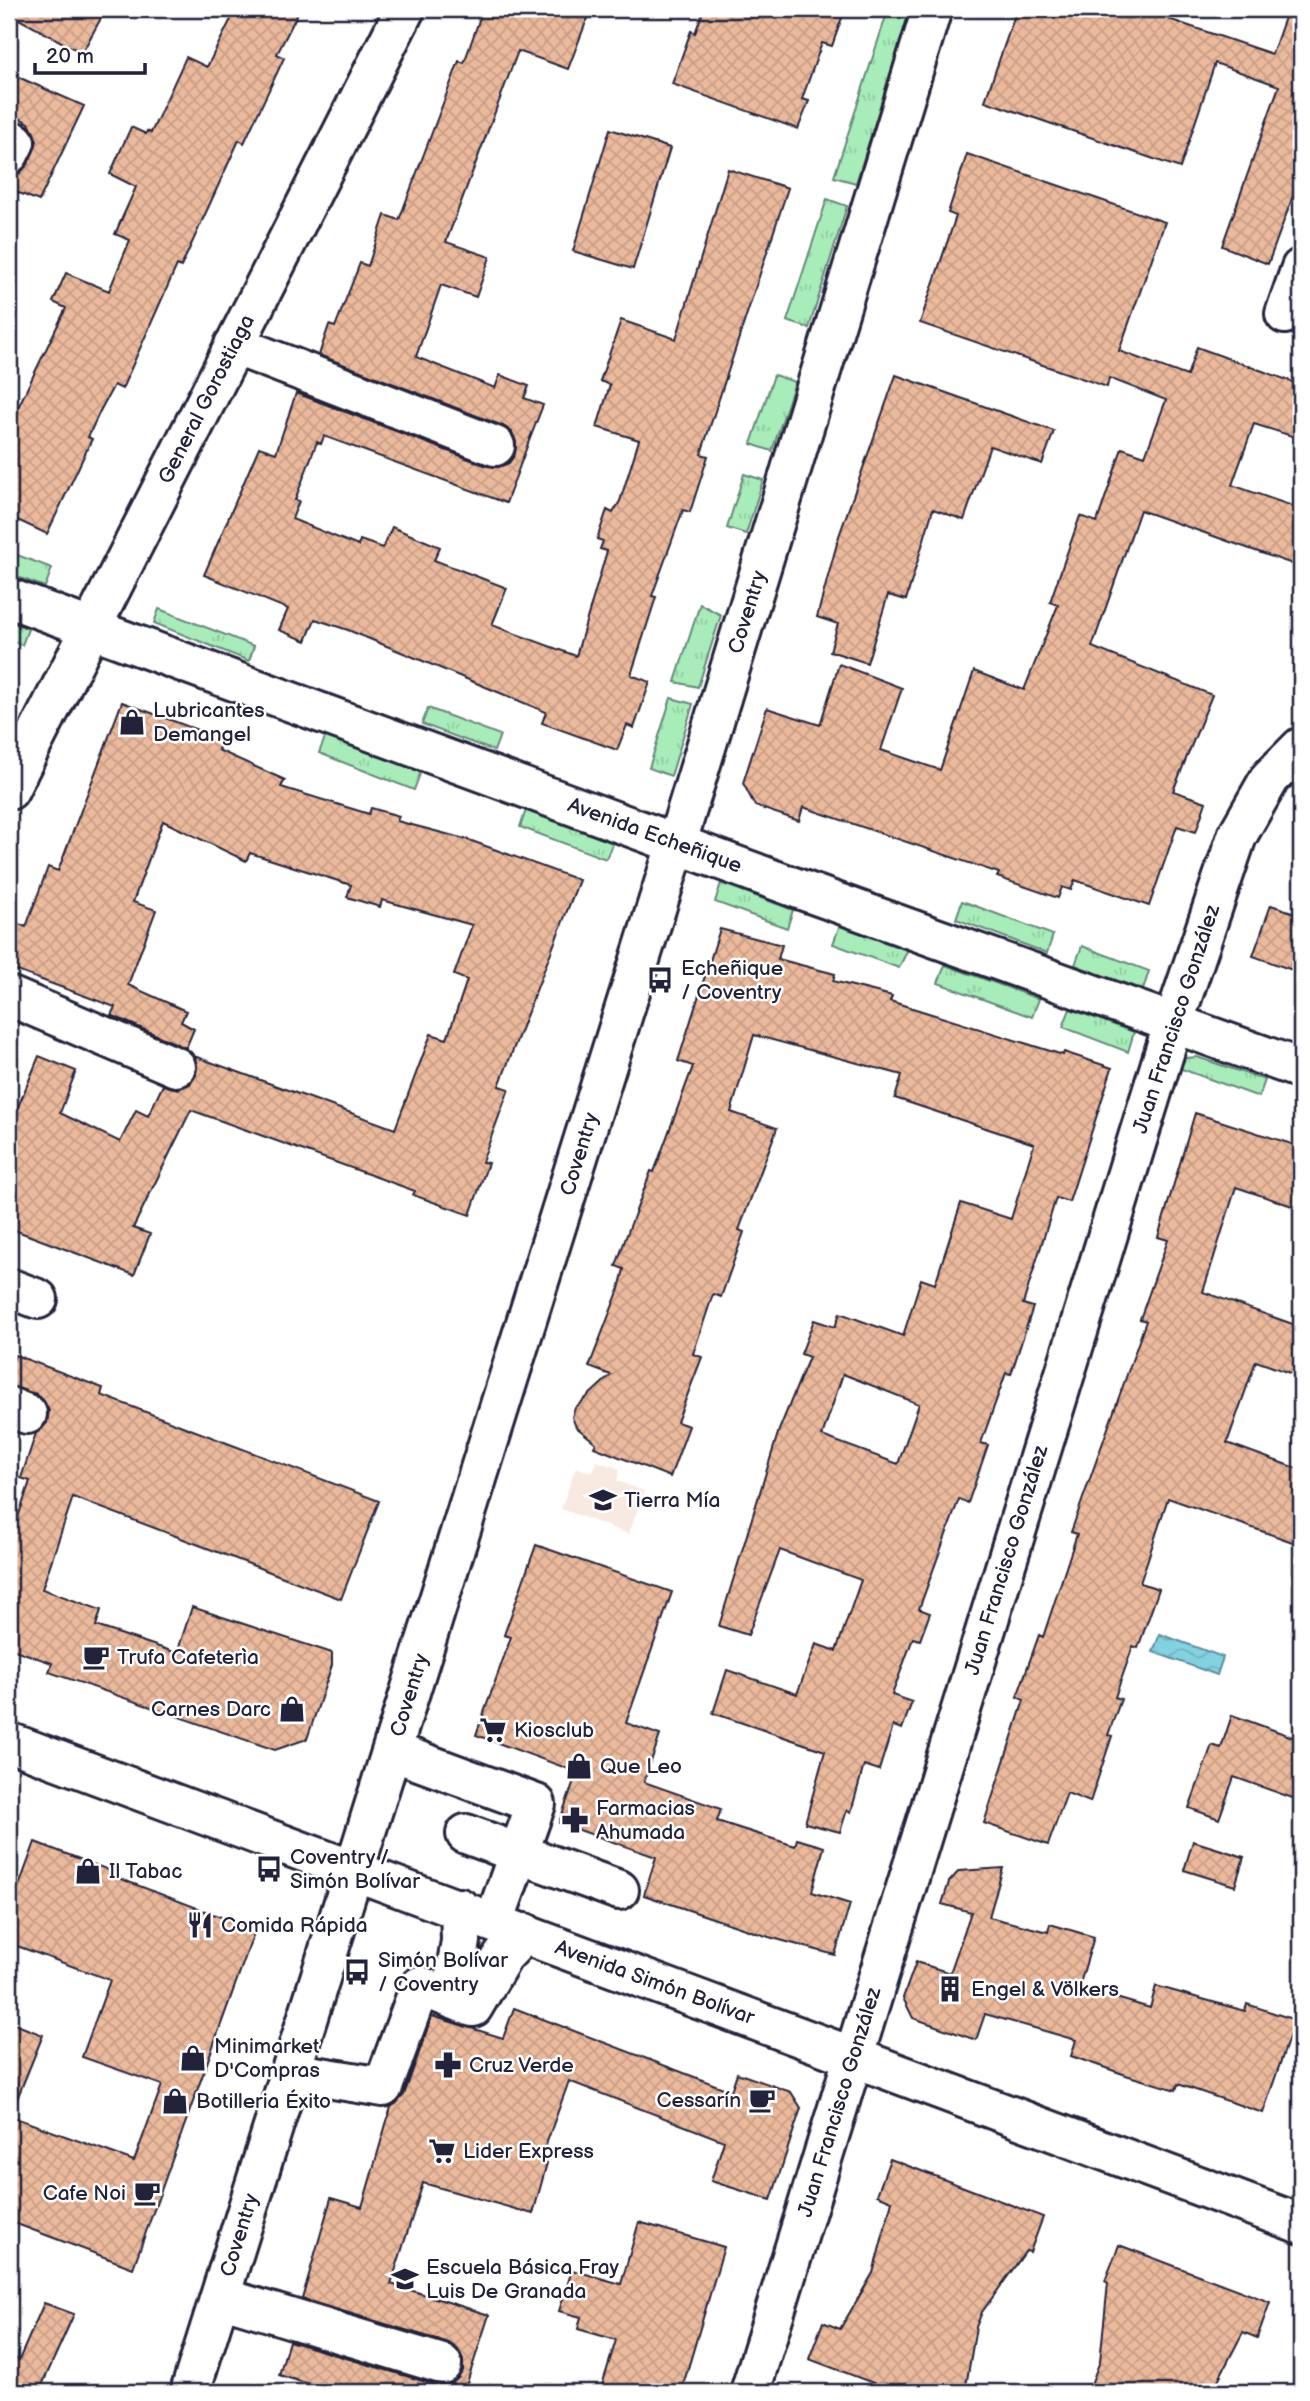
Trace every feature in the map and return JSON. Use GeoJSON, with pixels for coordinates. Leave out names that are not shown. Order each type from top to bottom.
{"type":"FeatureCollection","features":[{"type":"Feature","properties":{"kind":"street","name":"General Gorostiaga"},"geometry":{"type":"LineString","coordinates":[[9,790],[405,9]]}},
{"type":"Feature","properties":{"kind":"street","name":"Coventry"},"geometry":{"type":"LineString","coordinates":[[190,2392],[677,842],[932,9]]}},
{"type":"Feature","properties":{"kind":"street"},"geometry":{"type":"LineString","coordinates":[[1285,314],[1301,268]]}},
{"type":"Feature","properties":{"kind":"street"},"geometry":{"type":"LineString","coordinates":[[234,345],[495,446]]}},
{"type":"Feature","properties":{"kind":"street","name":"Avenida Echeñique"},"geometry":{"type":"LineString","coordinates":[[9,598],[1031,973],[1174,1021],[1301,1069]]}},
{"type":"Feature","properties":{"kind":"street","name":"Juan Francisco González"},"geometry":{"type":"LineString","coordinates":[[750,2392],[1174,1021],[1237,836],[1270,778],[1301,747]]}},
{"type":"Feature","properties":{"kind":"street"},"geometry":{"type":"LineString","coordinates":[[9,996],[176,1068]]}},
{"type":"Feature","properties":{"kind":"street","name":"Avenida Simón Bolívar"},"geometry":{"type":"LineString","coordinates":[[9,1742],[460,1908],[1301,2224]]}},
{"type":"Feature","properties":{"kind":"street"},"geometry":{"type":"LineString","coordinates":[[392,1751],[536,1804],[518,1854],[510,1927],[503,1956],[462,2003]]}},
{"type":"Feature","properties":{"kind":"street"},"geometry":{"type":"LineString","coordinates":[[466,1834],[619,1890]]}},
{"type":"Feature","properties":{"kind":"street"},"geometry":{"type":"LineString","coordinates":[[460,1908],[462,2003]]}},
{"type":"Feature","properties":{"kind":"street"},"geometry":{"type":"LineString","coordinates":[[290,2072],[383,2087],[420,1986],[462,2003]]}},
{"type":"Feature","properties":{"kind":"street","name":"Coventry"},"geometry":{"type":"LineString","coordinates":[[220,2297],[442,2364]]}},
{"type":"Feature","properties":{"kind":"shaded area","name":"Tierra Mía"},"geometry":{"type":"Polygon","coordinates":[[[597,1461],[620,1469],[617,1481],[644,1491],[629,1534],[561,1509],[576,1467],[592,1473],[597,1461]]]}},
{"type":"Feature","properties":{"kind":"green space"},"geometry":{"type":"Polygon","coordinates":[[[888,10],[908,17],[856,183],[834,177],[888,10]]]}},
{"type":"Feature","properties":{"kind":"green space"},"geometry":{"type":"Polygon","coordinates":[[[827,199],[847,206],[809,328],[787,321],[827,199]]]}},
{"type":"Feature","properties":{"kind":"green space"},"geometry":{"type":"Polygon","coordinates":[[[774,375],[795,382],[772,451],[751,444],[774,375]]]}},
{"type":"Feature","properties":{"kind":"green space"},"geometry":{"type":"Polygon","coordinates":[[[744,474],[763,480],[746,534],[727,528],[744,474]]]}},
{"type":"Feature","properties":{"kind":"green space"},"geometry":{"type":"Polygon","coordinates":[[[9,552],[52,568],[45,587],[9,574],[9,552]]]}},
{"type":"Feature","properties":{"kind":"green space"},"geometry":{"type":"Polygon","coordinates":[[[700,604],[721,615],[698,687],[675,682],[700,604]]]}},
{"type":"Feature","properties":{"kind":"green space"},"geometry":{"type":"Polygon","coordinates":[[[159,609],[254,646],[249,661],[154,623],[159,609]]]}},
{"type":"Feature","properties":{"kind":"green space"},"geometry":{"type":"Polygon","coordinates":[[[9,621],[28,629],[22,645],[9,640],[9,621]]]}},
{"type":"Feature","properties":{"kind":"green space"},"geometry":{"type":"Polygon","coordinates":[[[671,698],[693,704],[671,776],[649,768],[671,698]]]}},
{"type":"Feature","properties":{"kind":"green space"},"geometry":{"type":"Polygon","coordinates":[[[428,708],[500,735],[494,751],[422,724],[428,708]]]}},
{"type":"Feature","properties":{"kind":"green space"},"geometry":{"type":"Polygon","coordinates":[[[326,735],[421,771],[414,790],[319,753],[326,735]]]}},
{"type":"Feature","properties":{"kind":"green space"},"geometry":{"type":"Polygon","coordinates":[[[526,810],[613,842],[606,859],[520,827],[526,810]]]}},
{"type":"Feature","properties":{"kind":"green space"},"geometry":{"type":"Polygon","coordinates":[[[721,883],[793,910],[787,928],[715,902],[721,883]]]}},
{"type":"Feature","properties":{"kind":"green space"},"geometry":{"type":"Polygon","coordinates":[[[962,901],[1053,935],[1047,953],[956,919],[962,901]]]}},
{"type":"Feature","properties":{"kind":"green space"},"geometry":{"type":"Polygon","coordinates":[[[840,925],[908,949],[899,968],[833,944],[840,925]]]}},
{"type":"Feature","properties":{"kind":"green space"},"geometry":{"type":"Polygon","coordinates":[[[1082,946],[1149,971],[1143,990],[1075,965],[1082,946]]]}},
{"type":"Feature","properties":{"kind":"green space"},"geometry":{"type":"Polygon","coordinates":[[[945,965],[1039,999],[1032,1017],[938,983],[945,965]]]}},
{"type":"Feature","properties":{"kind":"green space"},"geometry":{"type":"Polygon","coordinates":[[[1070,1009],[1134,1032],[1128,1052],[1063,1027],[1070,1009]]]}},
{"type":"Feature","properties":{"kind":"green space"},"geometry":{"type":"Polygon","coordinates":[[[1197,1057],[1265,1080],[1259,1097],[1179,1068],[1186,1058],[1197,1057]]]}},
{"type":"Feature","properties":{"kind":"water"},"geometry":{"type":"Polygon","coordinates":[[[1160,1634],[1223,1657],[1217,1675],[1153,1652],[1160,1634]]]}},
{"type":"Feature","properties":{"kind":"building"},"geometry":{"type":"Polygon","coordinates":[[[9,9],[106,9],[82,53],[9,14],[9,9]]]}},
{"type":"Feature","properties":{"kind":"building"},"geometry":{"type":"Polygon","coordinates":[[[236,9],[300,9],[277,54],[284,58],[244,143],[239,140],[181,267],[177,265],[122,389],[114,385],[100,411],[88,437],[92,439],[47,534],[9,516],[9,426],[66,308],[53,302],[66,273],[109,291],[130,240],[115,234],[136,187],[110,174],[131,127],[146,134],[147,131],[151,133],[186,57],[207,67],[236,9]]]}},
{"type":"Feature","properties":{"kind":"building"},"geometry":{"type":"Polygon","coordinates":[[[483,9],[591,9],[568,69],[518,51],[446,242],[490,257],[476,297],[441,285],[416,357],[495,388],[500,375],[529,386],[524,398],[543,405],[506,503],[324,436],[321,444],[317,442],[295,500],[299,501],[292,519],[358,546],[360,540],[383,548],[392,527],[440,547],[434,560],[507,588],[492,625],[576,656],[607,551],[600,549],[603,541],[597,539],[607,510],[613,513],[620,501],[639,440],[597,427],[610,385],[600,381],[621,320],[676,339],[728,169],[788,188],[701,454],[708,456],[690,512],[683,510],[652,596],[656,597],[631,675],[650,682],[634,728],[627,725],[617,750],[542,723],[546,712],[348,630],[315,619],[306,641],[279,630],[288,609],[204,575],[259,447],[276,453],[296,393],[487,466],[499,467],[509,463],[515,454],[516,442],[512,432],[503,426],[319,355],[329,325],[335,327],[360,263],[368,266],[385,215],[399,220],[459,61],[464,63],[483,9]]]}},
{"type":"Feature","properties":{"kind":"building"},"geometry":{"type":"Polygon","coordinates":[[[704,9],[845,9],[832,46],[822,43],[802,99],[809,101],[798,129],[672,84],[691,31],[695,33],[704,9]]]}},
{"type":"Feature","properties":{"kind":"building"},"geometry":{"type":"Polygon","coordinates":[[[1017,9],[1139,9],[1272,54],[1288,9],[1301,9],[1301,174],[1268,264],[1222,246],[1279,86],[1215,63],[1180,168],[985,101],[1017,9]]]}},
{"type":"Feature","properties":{"kind":"building"},"geometry":{"type":"Polygon","coordinates":[[[9,73],[84,106],[39,201],[9,189],[9,176],[20,173],[28,164],[37,141],[29,123],[9,113],[9,73]]]}},
{"type":"Feature","properties":{"kind":"building"},"geometry":{"type":"Polygon","coordinates":[[[610,129],[670,148],[633,269],[573,251],[610,129]]]}},
{"type":"Feature","properties":{"kind":"building"},"geometry":{"type":"Polygon","coordinates":[[[967,154],[1165,222],[1119,351],[1187,376],[1197,347],[1301,385],[1301,439],[1254,424],[1232,485],[1301,509],[1301,567],[1140,510],[1092,647],[1212,695],[1173,791],[1206,802],[1196,832],[1177,826],[1149,906],[1075,880],[1071,890],[1062,887],[1058,898],[997,877],[999,873],[803,807],[799,821],[755,806],[743,783],[767,708],[820,725],[839,664],[902,688],[881,750],[940,770],[974,671],[1024,690],[1058,605],[1050,602],[1080,516],[1097,522],[1122,448],[1145,456],[1166,400],[1109,378],[1107,387],[920,323],[956,216],[948,213],[967,154]]]}},
{"type":"Feature","properties":{"kind":"building"},"geometry":{"type":"Polygon","coordinates":[[[896,375],[1054,431],[1042,464],[990,446],[964,520],[933,509],[906,600],[888,595],[867,663],[830,651],[838,624],[817,617],[839,536],[896,375]]]}},
{"type":"Feature","properties":{"kind":"building"},"geometry":{"type":"Polygon","coordinates":[[[122,702],[222,739],[218,750],[285,780],[281,787],[369,814],[371,808],[399,816],[397,821],[469,840],[579,880],[499,1086],[509,1089],[482,1162],[488,1163],[470,1215],[413,1195],[415,1191],[191,1110],[133,1228],[150,1234],[134,1275],[9,1228],[9,1109],[16,1112],[39,1056],[76,1071],[60,1113],[120,1142],[136,1110],[148,1116],[163,1085],[178,1089],[190,1084],[196,1075],[194,1056],[395,1129],[431,1034],[447,1039],[467,980],[454,975],[472,925],[382,900],[380,907],[347,897],[351,885],[250,853],[246,861],[163,821],[133,902],[156,910],[128,985],[186,1011],[181,1022],[194,1029],[186,1048],[111,1015],[115,1007],[9,968],[9,952],[19,924],[26,927],[48,867],[58,871],[122,702]]]}},
{"type":"Feature","properties":{"kind":"building"},"geometry":{"type":"Polygon","coordinates":[[[1271,905],[1301,915],[1301,973],[1253,956],[1271,905]]]}},
{"type":"Feature","properties":{"kind":"building"},"geometry":{"type":"Polygon","coordinates":[[[720,929],[782,945],[778,959],[835,974],[833,981],[892,996],[890,1001],[1112,1068],[1069,1202],[1056,1198],[1023,1304],[1033,1307],[1011,1374],[1006,1373],[981,1443],[988,1445],[968,1503],[959,1499],[919,1609],[930,1613],[920,1640],[913,1638],[892,1695],[912,1702],[902,1729],[893,1726],[879,1770],[864,1765],[851,1812],[847,1810],[840,1832],[805,1823],[825,1751],[713,1713],[727,1670],[797,1694],[816,1644],[836,1651],[861,1580],[780,1550],[748,1635],[719,1626],[779,1430],[809,1357],[801,1354],[814,1320],[835,1327],[840,1313],[903,1336],[921,1279],[935,1284],[961,1203],[1011,1219],[1034,1144],[895,1098],[902,1075],[754,1035],[731,1112],[777,1128],[739,1230],[744,1232],[721,1297],[713,1294],[693,1354],[702,1357],[677,1422],[689,1426],[670,1477],[594,1447],[596,1443],[576,1427],[572,1417],[575,1408],[611,1375],[589,1367],[619,1289],[624,1269],[616,1266],[626,1237],[651,1171],[654,1172],[693,1066],[678,1061],[720,929]],[[843,1374],[822,1436],[898,1464],[919,1404],[843,1374]]]}},
{"type":"Feature","properties":{"kind":"building"},"geometry":{"type":"Polygon","coordinates":[[[1195,1113],[1301,1147],[1301,1209],[1236,1187],[1203,1292],[1301,1327],[1301,1377],[1256,1361],[1227,1443],[1301,1470],[1301,1545],[1168,1498],[1140,1583],[1159,1589],[1138,1648],[1133,1646],[1115,1697],[1121,1699],[1090,1802],[1067,1793],[1048,1845],[984,1823],[1024,1700],[1017,1697],[1039,1635],[1043,1637],[1077,1534],[1071,1532],[1146,1321],[1140,1319],[1168,1240],[1158,1237],[1195,1113]]]}},
{"type":"Feature","properties":{"kind":"building"},"geometry":{"type":"Polygon","coordinates":[[[15,1355],[103,1388],[101,1395],[379,1501],[341,1599],[73,1497],[42,1589],[101,1610],[96,1626],[177,1653],[192,1607],[332,1653],[332,1665],[307,1739],[275,1750],[49,1672],[52,1663],[9,1648],[9,1545],[30,1481],[21,1478],[36,1433],[47,1423],[49,1411],[44,1401],[36,1394],[9,1386],[9,1373],[15,1355]]]}},
{"type":"Feature","properties":{"kind":"building"},"geometry":{"type":"Polygon","coordinates":[[[536,1545],[672,1592],[626,1723],[660,1735],[644,1782],[721,1809],[717,1821],[795,1846],[797,1839],[824,1847],[812,1892],[850,1904],[835,1955],[769,1937],[644,1895],[656,1857],[559,1823],[577,1772],[476,1735],[511,1637],[504,1635],[536,1545]]]}},
{"type":"Feature","properties":{"kind":"building"},"geometry":{"type":"Polygon","coordinates":[[[1232,1715],[1301,1740],[1301,1801],[1234,1777],[1219,1819],[1189,1808],[1212,1745],[1221,1748],[1232,1715]]]}},
{"type":"Feature","properties":{"kind":"building"},"geometry":{"type":"Polygon","coordinates":[[[1193,1841],[1244,1857],[1235,1886],[1184,1870],[1193,1841]]]}},
{"type":"Feature","properties":{"kind":"building"},"geometry":{"type":"Polygon","coordinates":[[[35,1842],[114,1872],[113,1876],[255,1930],[133,2268],[9,2221],[9,2022],[43,2035],[10,2116],[134,2161],[162,2085],[82,2057],[110,1980],[9,1943],[9,1913],[35,1842]]]}},
{"type":"Feature","properties":{"kind":"building"},"geometry":{"type":"Polygon","coordinates":[[[1003,1868],[989,1917],[1048,1932],[1050,1924],[1094,1937],[1079,1987],[1150,2008],[1156,1986],[1245,2011],[1247,2004],[1295,2020],[1263,2113],[1178,2084],[1176,2090],[1071,2056],[1076,2040],[985,2014],[976,2040],[913,2018],[903,1998],[916,1962],[950,1973],[971,1912],[942,1904],[949,1882],[959,1871],[1003,1868]]]}},
{"type":"Feature","properties":{"kind":"building"},"geometry":{"type":"Polygon","coordinates":[[[514,2008],[731,2091],[737,2073],[791,2092],[801,2108],[771,2200],[711,2181],[724,2141],[569,2081],[540,2161],[547,2163],[533,2214],[423,2183],[391,2284],[489,2315],[464,2392],[334,2392],[279,2375],[289,2341],[436,2385],[448,2385],[463,2371],[463,2360],[458,2350],[449,2343],[302,2299],[331,2198],[362,2207],[391,2107],[404,2095],[432,2016],[503,2038],[514,2008]]]}},
{"type":"Feature","properties":{"kind":"building"},"geometry":{"type":"Polygon","coordinates":[[[890,2159],[1043,2217],[1030,2252],[1026,2251],[982,2312],[976,2327],[965,2392],[897,2392],[809,2359],[823,2322],[840,2329],[873,2273],[892,2201],[877,2195],[890,2159]]]}},
{"type":"Feature","properties":{"kind":"building"},"geometry":{"type":"Polygon","coordinates":[[[639,2222],[724,2247],[681,2392],[600,2392],[616,2340],[578,2329],[581,2317],[559,2311],[572,2270],[621,2284],[639,2222]]]}},
{"type":"Feature","properties":{"kind":"building"},"geometry":{"type":"Polygon","coordinates":[[[1119,2245],[1270,2302],[1257,2338],[1243,2332],[1212,2392],[1088,2392],[1100,2361],[1108,2283],[1105,2281],[1119,2245]]]}},
{"type":"Feature","properties":{"kind":"building"},"geometry":{"type":"Polygon","coordinates":[[[44,2303],[74,2314],[39,2392],[9,2392],[9,2356],[19,2360],[44,2303]]]}},
{"type":"Feature","properties":{"kind":"place","name":"Lubricantes Demangel"},"geometry":{"type":"Point","coordinates":[132,722]}},
{"type":"Feature","properties":{"kind":"place","name":"Echeñique / Coventry"},"geometry":{"type":"Point","coordinates":[660,980]}},
{"type":"Feature","properties":{"kind":"place","name":"Tierra Mía"},"geometry":{"type":"Point","coordinates":[603,1500]}},
{"type":"Feature","properties":{"kind":"place","name":"Trufa Cafeterìa"},"geometry":{"type":"Point","coordinates":[96,1657]}},
{"type":"Feature","properties":{"kind":"place","name":"Carnes Darc"},"geometry":{"type":"Point","coordinates":[292,1709]}},
{"type":"Feature","properties":{"kind":"place","name":"Kiosclub"},"geometry":{"type":"Point","coordinates":[493,1730]}},
{"type":"Feature","properties":{"kind":"place","name":"Que Leo"},"geometry":{"type":"Point","coordinates":[579,1766]}},
{"type":"Feature","properties":{"kind":"place","name":"Farmacias Ahumada"},"geometry":{"type":"Point","coordinates":[575,1820]}},
{"type":"Feature","properties":{"kind":"place","name":"Coventry / Simón Bolívar"},"geometry":{"type":"Point","coordinates":[269,1869]}},
{"type":"Feature","properties":{"kind":"place","name":"Il Tabac"},"geometry":{"type":"Point","coordinates":[88,1871]}},
{"type":"Feature","properties":{"kind":"place","name":"Comida Rápida"},"geometry":{"type":"Point","coordinates":[200,1925]}},
{"type":"Feature","properties":{"kind":"place","name":"Simón Bolívar / Coventry"},"geometry":{"type":"Point","coordinates":[357,1972]}},
{"type":"Feature","properties":{"kind":"place","name":"Engel & Völkers"},"geometry":{"type":"Point","coordinates":[950,1989]}},
{"type":"Feature","properties":{"kind":"place","name":"Minimarket D'Compras"},"geometry":{"type":"Point","coordinates":[193,2058]}},
{"type":"Feature","properties":{"kind":"place","name":"Cruz Verde"},"geometry":{"type":"Point","coordinates":[448,2065]}},
{"type":"Feature","properties":{"kind":"place","name":"Cessarín"},"geometry":{"type":"Point","coordinates":[762,2100]}},
{"type":"Feature","properties":{"kind":"place","name":"Botilleria Éxito"},"geometry":{"type":"Point","coordinates":[175,2101]}},
{"type":"Feature","properties":{"kind":"place","name":"Lider Express"},"geometry":{"type":"Point","coordinates":[442,2151]}},
{"type":"Feature","properties":{"kind":"place","name":"Cafe Noi"},"geometry":{"type":"Point","coordinates":[147,2193]}},
{"type":"Feature","properties":{"kind":"place","name":"Escuela Básica Fray Luis De Granada"},"geometry":{"type":"Point","coordinates":[405,2279]}}]}
